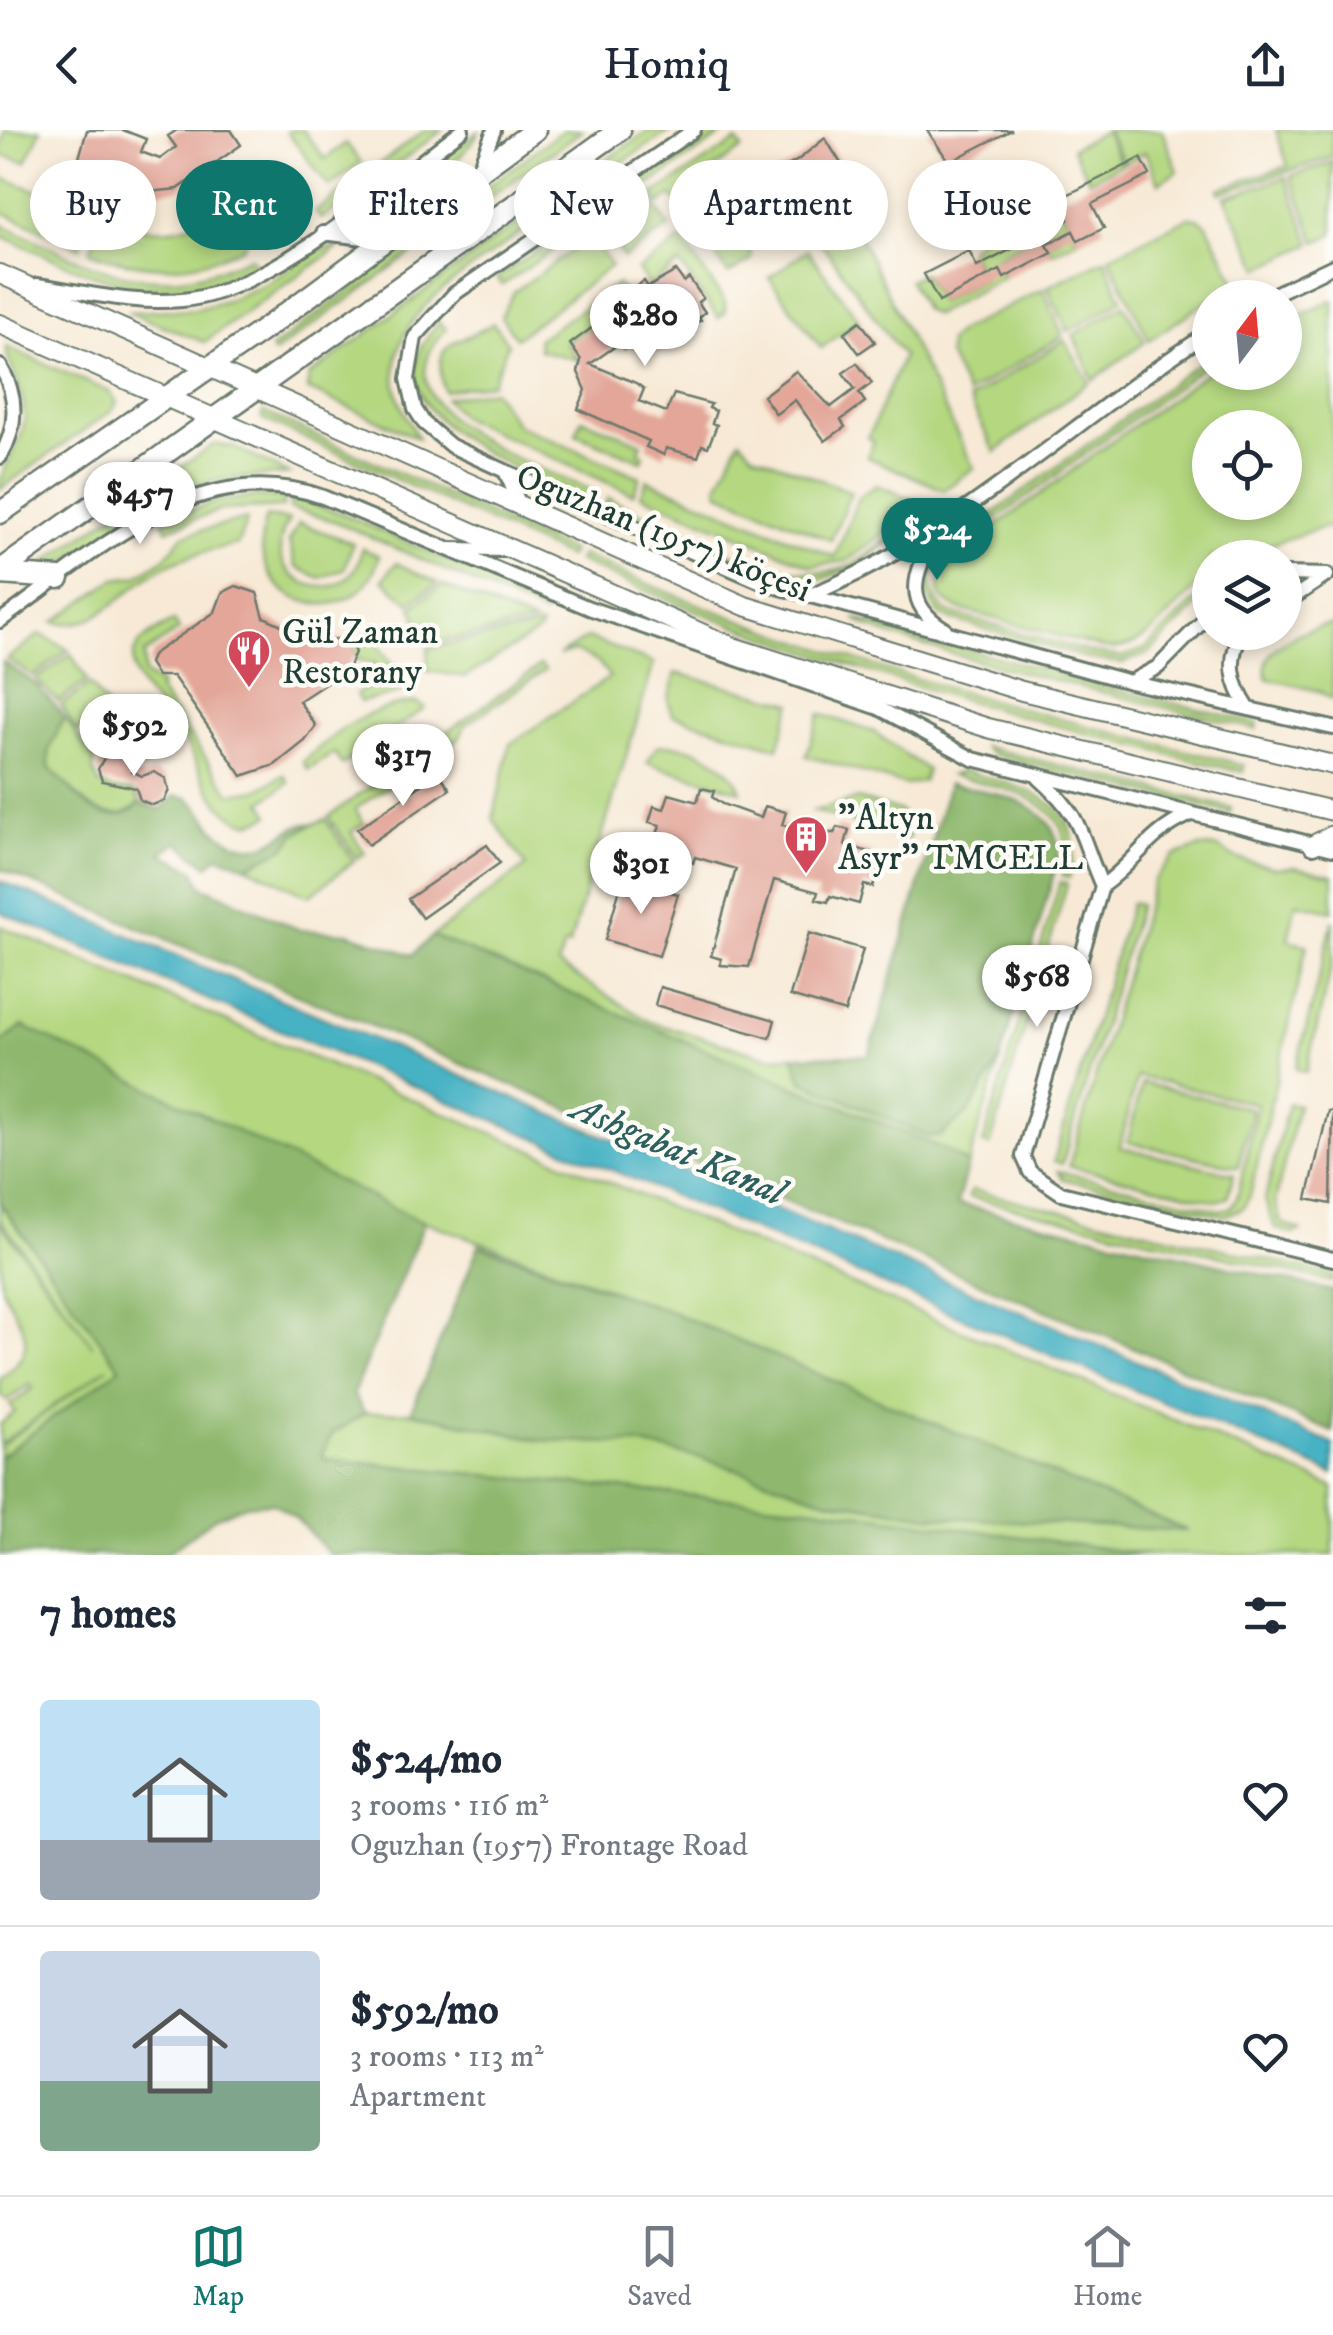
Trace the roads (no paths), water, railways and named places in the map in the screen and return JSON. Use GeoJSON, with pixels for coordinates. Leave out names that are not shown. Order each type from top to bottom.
{"type":"FeatureCollection","features":[{"type":"Feature","properties":{"kind":"main road"},"geometry":{"type":"LineString","coordinates":[[491,160],[535,130]]}},
{"type":"Feature","properties":{"kind":"main road"},"geometry":{"type":"LineString","coordinates":[[575,160],[620,130]]}},
{"type":"Feature","properties":{"kind":"main road"},"geometry":{"type":"LineString","coordinates":[[0,572],[514,204]]}},
{"type":"Feature","properties":{"kind":"main road"},"geometry":{"type":"LineString","coordinates":[[0,513],[164,396],[210,368],[367,250]]}},
{"type":"Feature","properties":{"kind":"main road","name":"Oguzhan (1957) köçesi"},"geometry":{"type":"LineString","coordinates":[[9,278],[710,592],[863,645],[1099,711],[1333,765]]}},
{"type":"Feature","properties":{"kind":"main road"},"geometry":{"type":"LineString","coordinates":[[0,324],[507,550],[733,646],[851,687],[1088,754],[1333,811]]}},
{"type":"Feature","properties":{"kind":"main road"},"geometry":{"type":"LineString","coordinates":[[0,572],[58,578]]}},
{"type":"Feature","properties":{"kind":"main road"},"geometry":{"type":"LineString","coordinates":[[1313,844],[1333,835]]}},
{"type":"Feature","properties":{"kind":"street"},"geometry":{"type":"LineString","coordinates":[[9,278],[144,301],[200,298],[259,276],[462,130]]}},
{"type":"Feature","properties":{"kind":"street"},"geometry":{"type":"LineString","coordinates":[[482,160],[494,130]]}},
{"type":"Feature","properties":{"kind":"street"},"geometry":{"type":"LineString","coordinates":[[648,160],[694,130]]}},
{"type":"Feature","properties":{"kind":"street"},"geometry":{"type":"LineString","coordinates":[[323,233],[333,234]]}},
{"type":"Feature","properties":{"kind":"street"},"geometry":{"type":"LineString","coordinates":[[516,250],[439,308],[420,328],[410,352],[410,392],[424,423],[451,446],[745,577],[1130,682],[1333,728]]}},
{"type":"Feature","properties":{"kind":"street"},"geometry":{"type":"LineString","coordinates":[[1302,281],[1333,266]]}},
{"type":"Feature","properties":{"kind":"street"},"geometry":{"type":"LineString","coordinates":[[808,596],[853,578],[939,526],[1192,345]]}},
{"type":"Feature","properties":{"kind":"street"},"geometry":{"type":"LineString","coordinates":[[0,366],[14,405],[12,431],[0,457]]}},
{"type":"Feature","properties":{"kind":"street"},"geometry":{"type":"LineString","coordinates":[[505,472],[522,510]]}},
{"type":"Feature","properties":{"kind":"street"},"geometry":{"type":"LineString","coordinates":[[0,621],[158,511],[235,486],[276,485],[306,492],[589,608],[879,708]]}},
{"type":"Feature","properties":{"kind":"street"},"geometry":{"type":"LineString","coordinates":[[939,526],[919,566],[916,592],[925,615],[960,637]]}},
{"type":"Feature","properties":{"kind":"street"},"geometry":{"type":"LineString","coordinates":[[438,548],[507,550]]}},
{"type":"Feature","properties":{"kind":"street"},"geometry":{"type":"LineString","coordinates":[[1302,574],[1330,575]]}},
{"type":"Feature","properties":{"kind":"street"},"geometry":{"type":"LineString","coordinates":[[1302,592],[1330,575]]}},
{"type":"Feature","properties":{"kind":"street"},"geometry":{"type":"LineString","coordinates":[[1130,682],[1158,667],[1192,632]]}},
{"type":"Feature","properties":{"kind":"street"},"geometry":{"type":"LineString","coordinates":[[1238,650],[1232,668],[1249,709]]}},
{"type":"Feature","properties":{"kind":"street"},"geometry":{"type":"LineString","coordinates":[[851,687],[879,708],[972,759],[1333,849]]}},
{"type":"Feature","properties":{"kind":"street"},"geometry":{"type":"LineString","coordinates":[[1037,777],[1068,804],[1082,825],[1102,886],[1027,1138],[1023,1156],[1030,1172],[1061,1193],[1333,1258]]}},
{"type":"Feature","properties":{"kind":"street"},"geometry":{"type":"LineString","coordinates":[[1102,886],[1124,870],[1156,832],[1189,816]]}},
{"type":"Feature","properties":{"kind":"water"},"geometry":{"type":"Polygon","coordinates":[[[0,881],[1333,1444],[1333,1474],[0,912],[0,881]]]}},
{"type":"Feature","properties":{"kind":"place","name":"Gül Zaman Restorany"},"geometry":{"type":"Point","coordinates":[249,689]}},
{"type":"Feature","properties":{"kind":"place","name":"\"Altyn Asyr\" TMCELL"},"geometry":{"type":"Point","coordinates":[806,875]}},
{"type":"Feature","properties":{"kind":"water label","name":"Ashgabat Kanal"},"geometry":{"type":"Point","coordinates":[679,1149]}}]}
